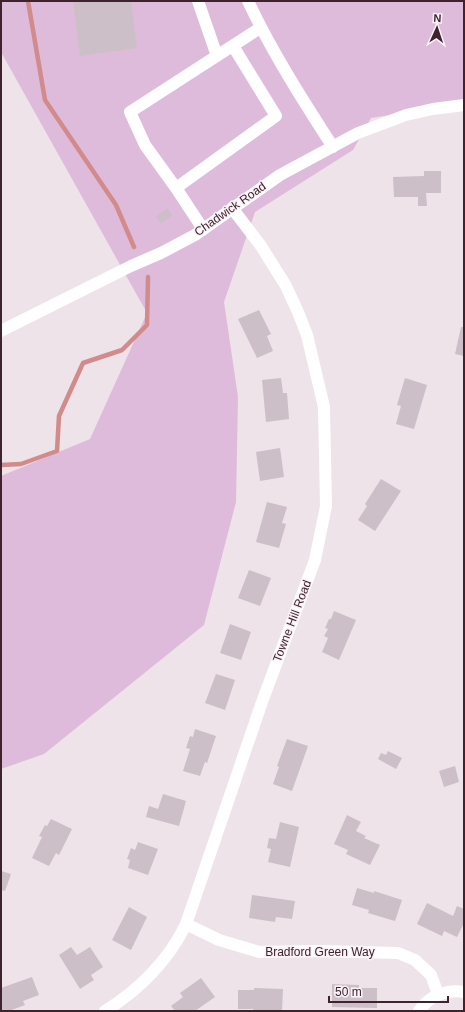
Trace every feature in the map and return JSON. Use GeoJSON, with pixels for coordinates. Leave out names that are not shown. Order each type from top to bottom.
{"type":"FeatureCollection","features":[{"type":"Feature","properties":{"kind":"street"},"geometry":{"type":"LineString","coordinates":[[198,1],[217,56]]}},
{"type":"Feature","properties":{"kind":"street"},"geometry":{"type":"LineString","coordinates":[[248,1],[260,28],[332,147]]}},
{"type":"Feature","properties":{"kind":"street"},"geometry":{"type":"LineString","coordinates":[[203,229],[145,145],[130,112],[260,28]]}},
{"type":"Feature","properties":{"kind":"street"},"geometry":{"type":"LineString","coordinates":[[176,188],[276,116],[233,46]]}},
{"type":"Feature","properties":{"kind":"street","name":"Chadwick Road"},"geometry":{"type":"LineString","coordinates":[[1,331],[131,266],[161,253],[203,229],[280,175],[358,133],[406,115],[433,109],[464,105]]}},
{"type":"Feature","properties":{"kind":"street","name":"Towne Hill Road"},"geometry":{"type":"LineString","coordinates":[[105,1011],[120,1002],[139,986],[156,968],[179,939],[186,924],[262,702],[315,560],[326,506],[324,407],[307,335],[286,286],[261,246],[232,208]]}},
{"type":"Feature","properties":{"kind":"street","name":"Bradford Green Way"},"geometry":{"type":"LineString","coordinates":[[186,924],[219,940],[259,952],[317,951],[398,953],[415,960],[431,975],[438,994]]}},
{"type":"Feature","properties":{"kind":"street"},"geometry":{"type":"LineString","coordinates":[[419,1011],[424,1004],[438,994],[455,990],[464,992]]}},
{"type":"Feature","properties":{"kind":"shaded area"},"geometry":{"type":"Polygon","coordinates":[[[1,1],[464,1],[464,103],[371,118],[353,150],[255,212],[224,302],[238,397],[236,502],[204,625],[44,754],[1,769],[1,476],[90,439],[147,313],[1,52],[1,1]]]}},
{"type":"Feature","properties":{"kind":"building"},"geometry":{"type":"Polygon","coordinates":[[[73,1],[131,1],[137,48],[80,56],[73,1]]]}},
{"type":"Feature","properties":{"kind":"building"},"geometry":{"type":"Polygon","coordinates":[[[424,171],[441,171],[441,193],[426,193],[427,206],[418,206],[418,197],[394,197],[393,177],[424,176],[424,171]]]}},
{"type":"Feature","properties":{"kind":"building"},"geometry":{"type":"Polygon","coordinates":[[[167,208],[172,215],[161,224],[156,217],[167,208]]]}},
{"type":"Feature","properties":{"kind":"building"},"geometry":{"type":"Polygon","coordinates":[[[259,310],[271,334],[267,336],[273,351],[257,358],[238,319],[259,310]]]}},
{"type":"Feature","properties":{"kind":"building"},"geometry":{"type":"Polygon","coordinates":[[[461,327],[464,327],[464,356],[455,354],[461,327]]]}},
{"type":"Feature","properties":{"kind":"building"},"geometry":{"type":"Polygon","coordinates":[[[281,378],[283,393],[287,393],[289,419],[266,422],[262,380],[281,378]]]}},
{"type":"Feature","properties":{"kind":"building"},"geometry":{"type":"Polygon","coordinates":[[[405,378],[427,385],[414,429],[396,424],[401,406],[397,405],[405,378]]]}},
{"type":"Feature","properties":{"kind":"building"},"geometry":{"type":"Polygon","coordinates":[[[280,448],[284,477],[260,481],[256,452],[280,448]]]}},
{"type":"Feature","properties":{"kind":"building"},"geometry":{"type":"Polygon","coordinates":[[[381,479],[401,491],[375,531],[358,520],[367,506],[365,504],[381,479]]]}},
{"type":"Feature","properties":{"kind":"building"},"geometry":{"type":"Polygon","coordinates":[[[267,502],[287,507],[282,523],[286,524],[279,548],[256,542],[267,502]]]}},
{"type":"Feature","properties":{"kind":"building"},"geometry":{"type":"Polygon","coordinates":[[[249,570],[271,578],[260,606],[238,598],[249,570]]]}},
{"type":"Feature","properties":{"kind":"building"},"geometry":{"type":"Polygon","coordinates":[[[334,611],[356,620],[339,660],[322,652],[328,638],[324,636],[328,629],[325,628],[334,611]]]}},
{"type":"Feature","properties":{"kind":"building"},"geometry":{"type":"Polygon","coordinates":[[[230,624],[251,632],[241,660],[220,653],[230,624]]]}},
{"type":"Feature","properties":{"kind":"building"},"geometry":{"type":"Polygon","coordinates":[[[216,674],[235,680],[225,710],[205,703],[216,674]]]}},
{"type":"Feature","properties":{"kind":"building"},"geometry":{"type":"Polygon","coordinates":[[[195,729],[216,736],[207,763],[205,762],[200,776],[183,771],[190,749],[186,748],[190,736],[193,737],[195,729]]]}},
{"type":"Feature","properties":{"kind":"building"},"geometry":{"type":"Polygon","coordinates":[[[287,739],[308,746],[292,791],[273,784],[279,767],[277,766],[287,739]]]}},
{"type":"Feature","properties":{"kind":"building"},"geometry":{"type":"Polygon","coordinates":[[[388,751],[402,758],[396,769],[378,759],[381,753],[386,755],[388,751]]]}},
{"type":"Feature","properties":{"kind":"building"},"geometry":{"type":"Polygon","coordinates":[[[455,766],[459,782],[444,787],[439,771],[455,766]]]}},
{"type":"Feature","properties":{"kind":"building"},"geometry":{"type":"Polygon","coordinates":[[[163,794],[186,801],[179,826],[146,817],[149,806],[158,809],[163,794]]]}},
{"type":"Feature","properties":{"kind":"building"},"geometry":{"type":"Polygon","coordinates":[[[347,815],[361,822],[356,831],[366,836],[364,838],[380,845],[370,865],[346,854],[348,850],[334,844],[347,815]]]}},
{"type":"Feature","properties":{"kind":"building"},"geometry":{"type":"Polygon","coordinates":[[[51,819],[72,829],[59,855],[56,853],[49,866],[32,858],[42,837],[39,836],[45,825],[47,826],[51,819]]]}},
{"type":"Feature","properties":{"kind":"building"},"geometry":{"type":"Polygon","coordinates":[[[280,822],[299,827],[290,867],[268,862],[271,849],[267,848],[269,838],[276,839],[280,822]]]}},
{"type":"Feature","properties":{"kind":"building"},"geometry":{"type":"Polygon","coordinates":[[[138,842],[158,849],[148,875],[128,868],[130,860],[127,859],[131,848],[135,850],[138,842]]]}},
{"type":"Feature","properties":{"kind":"building"},"geometry":{"type":"Polygon","coordinates":[[[1,871],[11,874],[5,891],[1,890],[1,871]]]}},
{"type":"Feature","properties":{"kind":"building"},"geometry":{"type":"Polygon","coordinates":[[[357,888],[374,893],[374,891],[402,900],[395,921],[368,913],[369,910],[352,905],[357,888]]]}},
{"type":"Feature","properties":{"kind":"building"},"geometry":{"type":"Polygon","coordinates":[[[252,895],[295,901],[292,919],[276,917],[275,922],[249,918],[252,895]]]}},
{"type":"Feature","properties":{"kind":"building"},"geometry":{"type":"Polygon","coordinates":[[[427,903],[453,916],[457,906],[464,909],[464,923],[457,937],[444,931],[442,936],[417,924],[427,903]]]}},
{"type":"Feature","properties":{"kind":"building"},"geometry":{"type":"Polygon","coordinates":[[[129,907],[147,917],[131,950],[112,940],[129,907]]]}},
{"type":"Feature","properties":{"kind":"building"},"geometry":{"type":"Polygon","coordinates":[[[71,947],[77,955],[90,947],[103,967],[91,975],[94,980],[80,989],[59,955],[71,947]]]}},
{"type":"Feature","properties":{"kind":"building"},"geometry":{"type":"Polygon","coordinates":[[[32,977],[39,995],[23,1001],[25,1005],[9,1011],[1,1011],[1,988],[32,977]]]}},
{"type":"Feature","properties":{"kind":"building"},"geometry":{"type":"Polygon","coordinates":[[[201,978],[215,997],[195,1011],[175,1011],[171,1006],[183,997],[180,993],[201,978]]]}},
{"type":"Feature","properties":{"kind":"building"},"geometry":{"type":"Polygon","coordinates":[[[332,984],[359,985],[359,988],[377,988],[377,1008],[332,1007],[332,984]]]}},
{"type":"Feature","properties":{"kind":"building"},"geometry":{"type":"Polygon","coordinates":[[[254,988],[283,989],[282,1011],[253,1011],[253,1009],[238,1009],[238,990],[254,990],[254,988]]]}},
{"type":"Feature","properties":{"kind":"waterway"},"geometry":{"type":"LineString","coordinates":[[28,1],[45,100],[116,205],[134,247]]}},
{"type":"Feature","properties":{"kind":"waterway"},"geometry":{"type":"LineString","coordinates":[[1,465],[21,464],[57,451],[59,416],[83,363],[122,350],[147,325],[148,277]]}}]}
